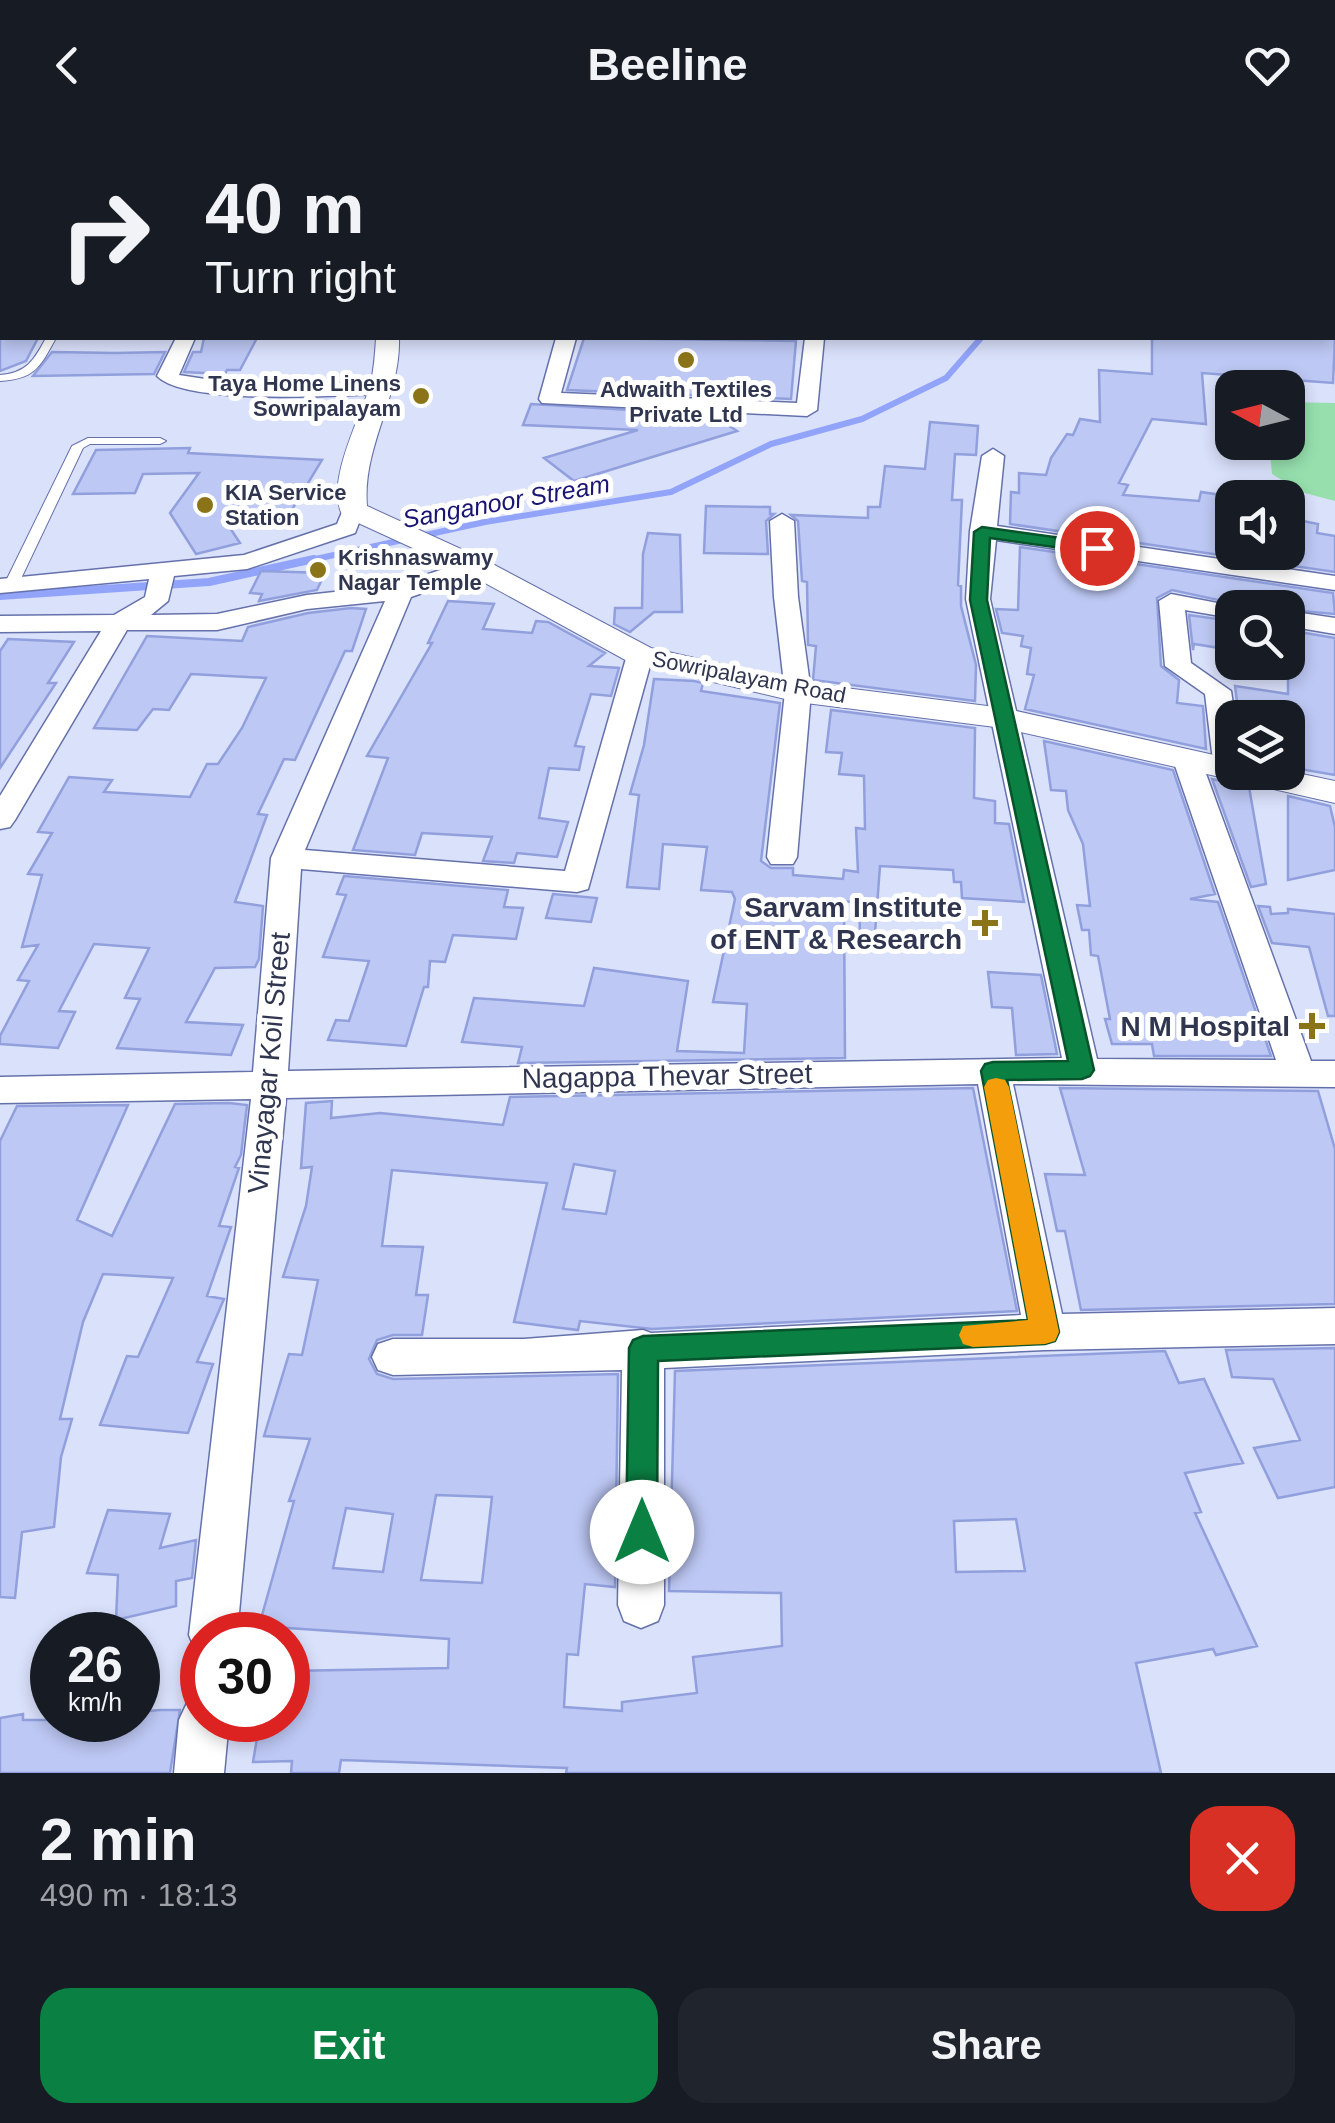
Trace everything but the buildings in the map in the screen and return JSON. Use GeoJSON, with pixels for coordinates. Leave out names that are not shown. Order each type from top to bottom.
{"type":"FeatureCollection","features":[{"type":"Feature","properties":{"kind":"street"},"geometry":{"type":"LineString","coordinates":[[184,340],[167,376],[174,380],[244,391],[384,388]]}},
{"type":"Feature","properties":{"kind":"street"},"geometry":{"type":"LineString","coordinates":[[6,586],[247,562],[347,528],[352,510],[349,490],[384,388],[388,340]]}},
{"type":"Feature","properties":{"kind":"street"},"geometry":{"type":"LineString","coordinates":[[565,340],[550,399],[806,410],[815,340]]}},
{"type":"Feature","properties":{"kind":"street"},"geometry":{"type":"LineString","coordinates":[[992,456],[978,600],[1082,1070]]}},
{"type":"Feature","properties":{"kind":"street","name":"Sowripalayam Road"},"geometry":{"type":"LineString","coordinates":[[352,510],[475,566],[640,656],[798,692],[1004,718],[1215,766]]}},
{"type":"Feature","properties":{"kind":"street"},"geometry":{"type":"LineString","coordinates":[[782,521],[786,597],[798,692],[782,857]]}},
{"type":"Feature","properties":{"kind":"street"},"geometry":{"type":"LineString","coordinates":[[982,532],[1215,558]]}},
{"type":"Feature","properties":{"kind":"street"},"geometry":{"type":"LineString","coordinates":[[0,624],[217,622],[307,602],[401,592],[475,566]]}},
{"type":"Feature","properties":{"kind":"street"},"geometry":{"type":"LineString","coordinates":[[1284,570],[1335,583]]}},
{"type":"Feature","properties":{"kind":"street"},"geometry":{"type":"LineString","coordinates":[[0,820],[118,624],[156,601],[163,573]]}},
{"type":"Feature","properties":{"kind":"street","name":"Vinayagar Koil Street"},"geometry":{"type":"LineString","coordinates":[[215,1612],[270,1083],[286,858],[401,592]]}},
{"type":"Feature","properties":{"kind":"street"},"geometry":{"type":"LineString","coordinates":[[1215,608],[1172,602],[1178,666],[1218,691],[1220,700]]}},
{"type":"Feature","properties":{"kind":"street"},"geometry":{"type":"LineString","coordinates":[[1305,622],[1335,626]]}},
{"type":"Feature","properties":{"kind":"street"},"geometry":{"type":"LineString","coordinates":[[286,858],[577,882],[640,656]]}},
{"type":"Feature","properties":{"kind":"street"},"geometry":{"type":"LineString","coordinates":[[1187,760],[1298,1074]]}},
{"type":"Feature","properties":{"kind":"street","name":"Sowripalayam Road"},"geometry":{"type":"LineString","coordinates":[[1305,786],[1335,792]]}},
{"type":"Feature","properties":{"kind":"street"},"geometry":{"type":"LineString","coordinates":[[993,1071],[1045,1332]]}},
{"type":"Feature","properties":{"kind":"street","name":"Nagappa Thevar Street"},"geometry":{"type":"LineString","coordinates":[[0,1090],[993,1071],[1335,1074]]}},
{"type":"Feature","properties":{"kind":"street"},"geometry":{"type":"LineString","coordinates":[[393,1358],[524,1357],[643,1348],[1045,1332],[1335,1326]]}},
{"type":"Feature","properties":{"kind":"street"},"geometry":{"type":"LineString","coordinates":[[641,1606],[643,1348]]}},
{"type":"Feature","properties":{"kind":"street"},"geometry":{"type":"LineString","coordinates":[[199,1773],[202,1742]]}},
{"type":"Feature","properties":{"kind":"lane"},"geometry":{"type":"LineString","coordinates":[[0,378],[19,377],[32,371],[50,340]]}},
{"type":"Feature","properties":{"kind":"lane"},"geometry":{"type":"LineString","coordinates":[[6,586],[78,446],[88,442],[160,441]]}},
{"type":"Feature","properties":{"kind":"green space"},"geometry":{"type":"Polygon","coordinates":[[[1305,402],[1335,403],[1335,501],[1305,493],[1305,480],[1282,480],[1272,474],[1271,460],[1305,460],[1305,402]]]}},
{"type":"Feature","properties":{"kind":"waterway","name":"Sanganoor Stream"},"geometry":{"type":"LineString","coordinates":[[302,562],[485,522],[671,492],[771,444],[862,419],[946,378],[979,340]]}},
{"type":"Feature","properties":{"kind":"waterway","name":"Sanganoor Stream"},"geometry":{"type":"LineString","coordinates":[[0,596],[209,582],[314,559]]}},
{"type":"Feature","properties":{"kind":"slow traffic"},"geometry":{"type":"LineString","coordinates":[[973,1335],[1045,1332],[996,1087]]}},
{"type":"Feature","properties":{"kind":"place","name":"Adwaith Textiles Private Ltd"},"geometry":{"type":"Point","coordinates":[686,360]}},
{"type":"Feature","properties":{"kind":"place","name":"Taya Home Linens Sowripalayam"},"geometry":{"type":"Point","coordinates":[421,396]}},
{"type":"Feature","properties":{"kind":"place","name":"KIA Service Station"},"geometry":{"type":"Point","coordinates":[205,505]}},
{"type":"Feature","properties":{"kind":"place","name":"Krishnaswamy Nagar Temple"},"geometry":{"type":"Point","coordinates":[318,570]}},
{"type":"Feature","properties":{"kind":"place","name":"Sarvam Institute of ENT & Research"},"geometry":{"type":"Point","coordinates":[985,923]}},
{"type":"Feature","properties":{"kind":"place","name":"N M Hospital"},"geometry":{"type":"Point","coordinates":[1312,1026]}},
{"type":"Feature","properties":{"kind":"route"},"geometry":{"type":"LineString","coordinates":[[642,1532],[643,1348],[1045,1332],[993,1071],[1082,1070],[978,600],[982,532],[1097,548]]}}]}
